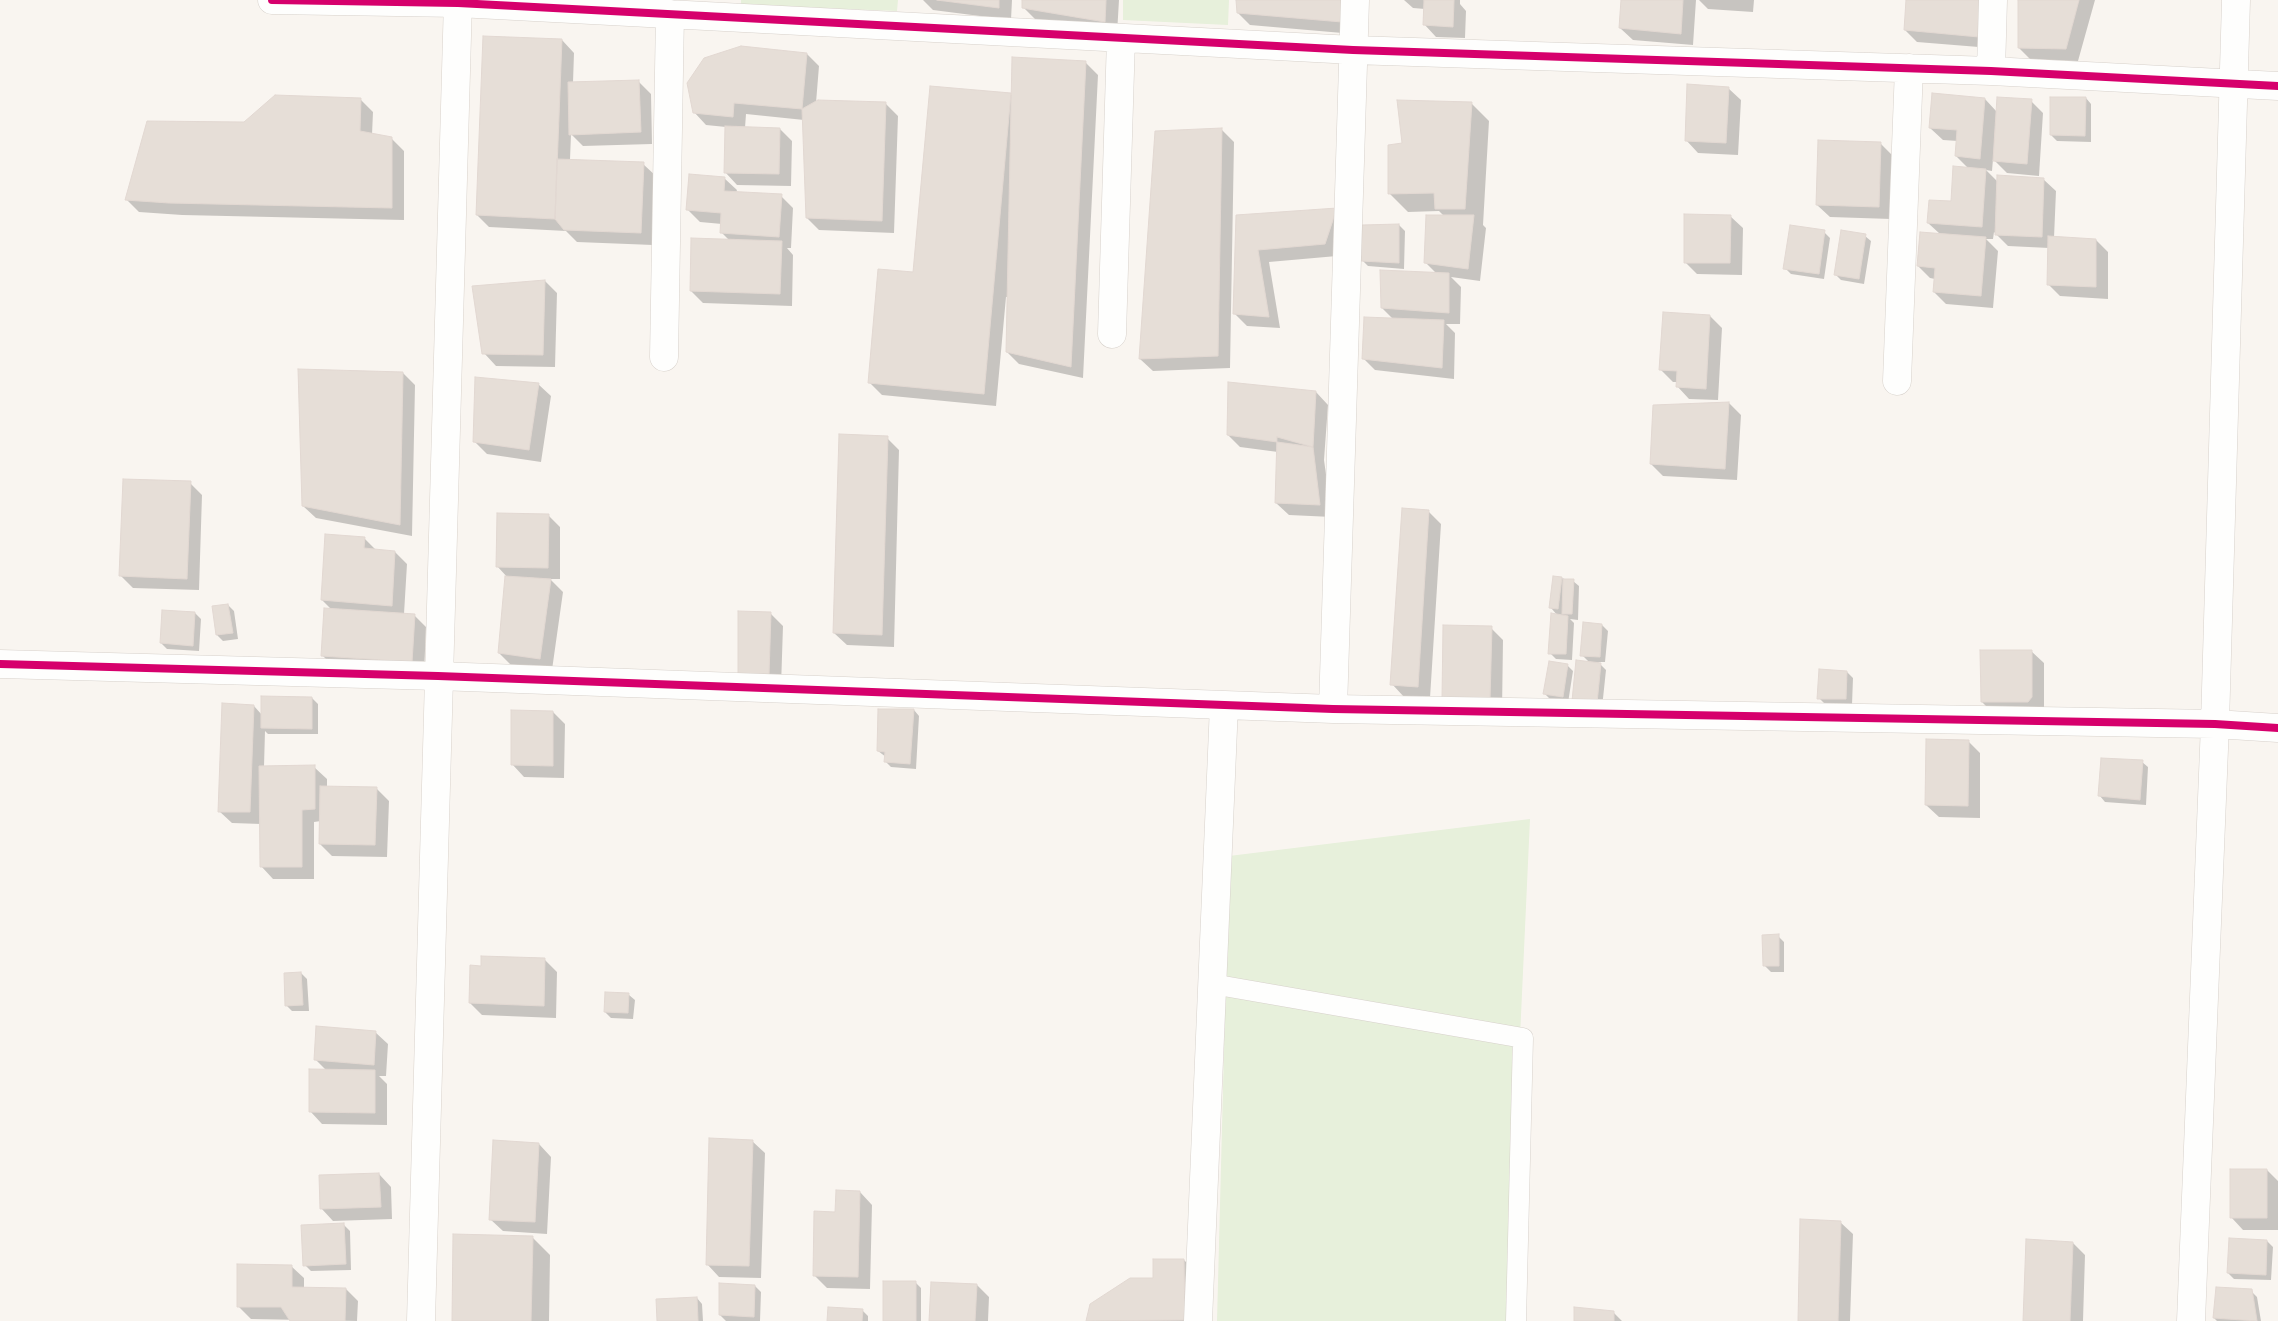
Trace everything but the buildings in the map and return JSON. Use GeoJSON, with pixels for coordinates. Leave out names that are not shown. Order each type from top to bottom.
{"type":"FeatureCollection","features":[{"type":"Feature","properties":{"kind":"street"},"geometry":{"type":"LineString","coordinates":[[272,0],[458,2],[1353,50],[1991,71],[2278,86]]}},
{"type":"Feature","properties":{"kind":"street"},"geometry":{"type":"LineString","coordinates":[[1333,709],[1355,0]]}},
{"type":"Feature","properties":{"kind":"street"},"geometry":{"type":"LineString","coordinates":[[1991,71],[1993,0]]}},
{"type":"Feature","properties":{"kind":"street"},"geometry":{"type":"LineString","coordinates":[[2191,1321],[2215,724],[2236,0]]}},
{"type":"Feature","properties":{"kind":"street"},"geometry":{"type":"LineString","coordinates":[[421,1321],[458,2]]}},
{"type":"Feature","properties":{"kind":"street"},"geometry":{"type":"LineString","coordinates":[[664,357],[670,14]]}},
{"type":"Feature","properties":{"kind":"street"},"geometry":{"type":"LineString","coordinates":[[1112,334],[1121,38]]}},
{"type":"Feature","properties":{"kind":"street"},"geometry":{"type":"LineString","coordinates":[[1897,381],[1909,68]]}},
{"type":"Feature","properties":{"kind":"street"},"geometry":{"type":"LineString","coordinates":[[0,664],[438,676],[1333,709],[2215,724],[2278,728]]}},
{"type":"Feature","properties":{"kind":"street"},"geometry":{"type":"LineString","coordinates":[[1198,1321],[1224,705]]}},
{"type":"Feature","properties":{"kind":"lane"},"geometry":{"type":"LineString","coordinates":[[1212,984],[1523,1038],[1516,1321]]}},
{"type":"Feature","properties":{"kind":"green space"},"geometry":{"type":"Polygon","coordinates":[[[741,0],[898,0],[897,11],[741,5],[741,0]]]}},
{"type":"Feature","properties":{"kind":"green space"},"geometry":{"type":"Polygon","coordinates":[[[1123,0],[1229,0],[1228,25],[1123,20],[1123,0]]]}},
{"type":"Feature","properties":{"kind":"green space"},"geometry":{"type":"Polygon","coordinates":[[[1530,819],[1507,1321],[1217,1321],[1229,856],[1530,819]]]}},
{"type":"Feature","properties":{"kind":"cycle path"},"geometry":{"type":"LineString","coordinates":[[272,0],[458,3],[1353,50],[1991,71],[2278,86]]}},
{"type":"Feature","properties":{"kind":"cycle path"},"geometry":{"type":"LineString","coordinates":[[0,664],[438,676],[1333,709],[2215,724],[2278,728]]}}]}
